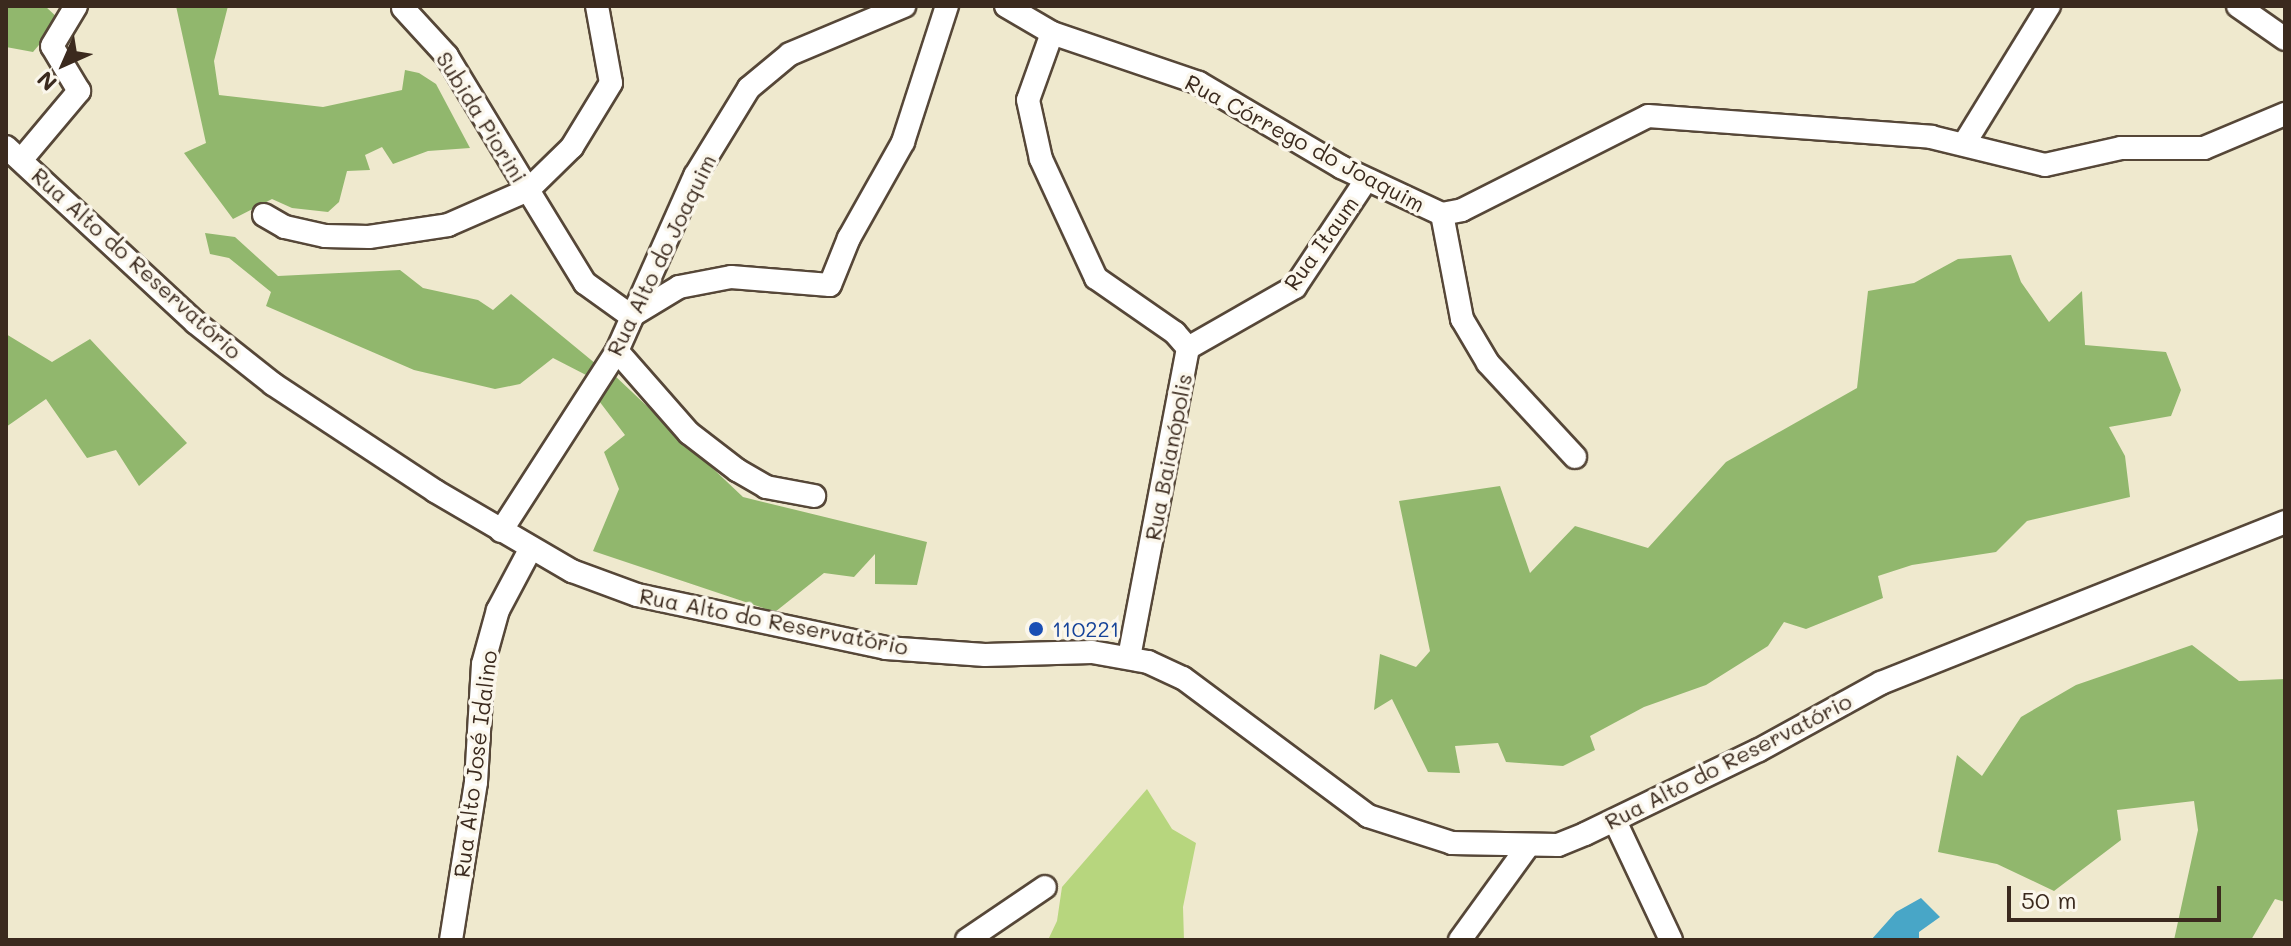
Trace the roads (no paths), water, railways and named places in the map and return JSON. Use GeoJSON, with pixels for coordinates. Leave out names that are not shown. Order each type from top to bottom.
{"type":"FeatureCollection","features":[{"type":"Feature","properties":{"kind":"street"},"geometry":{"type":"LineString","coordinates":[[14,153],[79,91],[52,46],[76,6]]}},
{"type":"Feature","properties":{"kind":"street","name":"Subida Piorini"},"geometry":{"type":"LineString","coordinates":[[528,190],[572,147],[611,83],[597,6]]}},
{"type":"Feature","properties":{"kind":"street","name":"Rua Alto do Joaquim"},"geometry":{"type":"LineString","coordinates":[[501,531],[617,351],[695,176],[749,88],[790,54],[904,6]]}},
{"type":"Feature","properties":{"kind":"street"},"geometry":{"type":"LineString","coordinates":[[631,316],[679,287],[731,277],[830,285],[849,238],[903,142],[947,6]]}},
{"type":"Feature","properties":{"kind":"street","name":"Rua Córrego do Joaquim"},"geometry":{"type":"LineString","coordinates":[[1006,6],[1052,33],[1199,83],[1366,180],[1442,214],[1462,210],[1648,116],[1931,137],[2045,165],[2121,148],[2204,148],[2285,114]]}},
{"type":"Feature","properties":{"kind":"street"},"geometry":{"type":"LineString","coordinates":[[1964,144],[2049,6]]}},
{"type":"Feature","properties":{"kind":"street"},"geometry":{"type":"LineString","coordinates":[[2238,6],[2285,39]]}},
{"type":"Feature","properties":{"kind":"street","name":"Subida Piorini"},"geometry":{"type":"LineString","coordinates":[[401,7],[447,56],[585,283],[631,316]]}},
{"type":"Feature","properties":{"kind":"street","name":"Rua Baianópolis"},"geometry":{"type":"LineString","coordinates":[[1052,33],[1028,100],[1041,159],[1096,278],[1175,333],[1188,348],[1129,656]]}},
{"type":"Feature","properties":{"kind":"street","name":"Rua Alto do Reservatório"},"geometry":{"type":"LineString","coordinates":[[14,153],[196,323],[273,384],[501,531],[572,571],[637,595],[886,648],[985,655],[1129,656],[1183,678],[1368,816],[1452,843],[1558,845],[1615,821],[1881,683],[2285,522]]}},
{"type":"Feature","properties":{"kind":"street","name":"Rua Itaum"},"geometry":{"type":"LineString","coordinates":[[1188,348],[1295,287],[1366,180]]}},
{"type":"Feature","properties":{"kind":"street"},"geometry":{"type":"LineString","coordinates":[[264,215],[285,227],[325,236],[369,237],[448,225],[528,190]]}},
{"type":"Feature","properties":{"kind":"street"},"geometry":{"type":"LineString","coordinates":[[1442,214],[1462,319],[1488,363],[1575,457]]}},
{"type":"Feature","properties":{"kind":"street"},"geometry":{"type":"LineString","coordinates":[[617,351],[689,433],[737,470],[766,487],[814,496]]}},
{"type":"Feature","properties":{"kind":"street","name":"Rua Alto José Idalino"},"geometry":{"type":"LineString","coordinates":[[451,940],[476,782],[483,664],[498,610],[531,548]]}},
{"type":"Feature","properties":{"kind":"street"},"geometry":{"type":"LineString","coordinates":[[1615,821],[1671,940]]}},
{"type":"Feature","properties":{"kind":"street"},"geometry":{"type":"LineString","coordinates":[[1460,940],[1528,846]]}},
{"type":"Feature","properties":{"kind":"street"},"geometry":{"type":"LineString","coordinates":[[967,940],[1045,887]]}},
{"type":"Feature","properties":{"kind":"water"},"geometry":{"type":"Polygon","coordinates":[[[1921,898],[1940,917],[1919,932],[1919,940],[1871,940],[1896,912],[1921,898]]]}},
{"type":"Feature","properties":{"kind":"place","name":"110221"},"geometry":{"type":"Point","coordinates":[1036,629]}}]}
